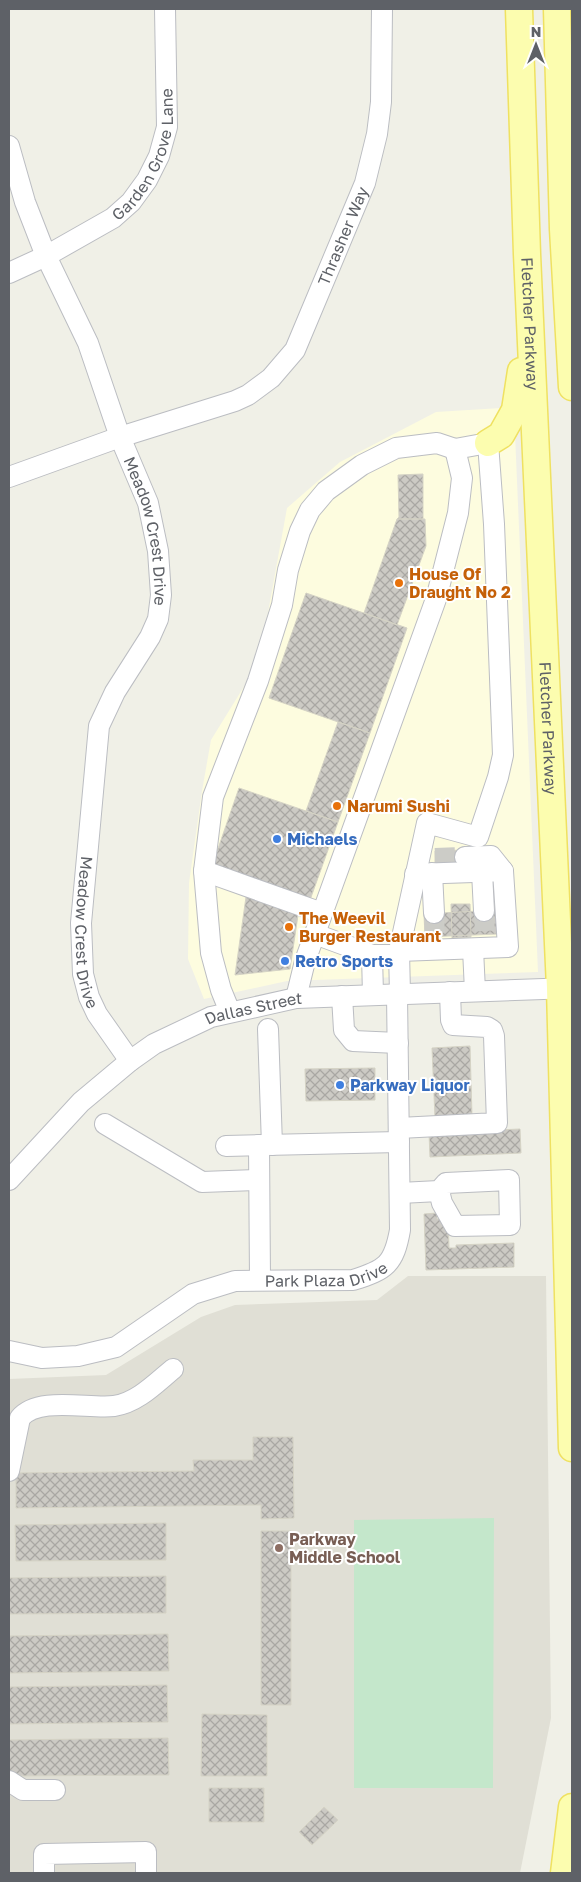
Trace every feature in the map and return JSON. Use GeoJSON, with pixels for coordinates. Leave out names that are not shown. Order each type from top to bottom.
{"type":"FeatureCollection","features":[{"type":"Feature","properties":{"kind":"main road","name":"Fletcher Parkway"},"geometry":{"type":"LineString","coordinates":[[518,9],[531,326],[566,988],[572,1448]]}},
{"type":"Feature","properties":{"kind":"main road"},"geometry":{"type":"LineString","coordinates":[[557,9],[563,229],[572,387]]}},
{"type":"Feature","properties":{"kind":"main road"},"geometry":{"type":"LineString","coordinates":[[488,443],[501,435],[515,410],[531,326]]}},
{"type":"Feature","properties":{"kind":"main road"},"geometry":{"type":"LineString","coordinates":[[564,1873],[572,1807]]}},
{"type":"Feature","properties":{"kind":"street","name":"Garden Grove Lane"},"geometry":{"type":"LineString","coordinates":[[9,273],[46,256],[113,218],[131,202],[142,188],[159,156],[167,127],[165,9]]}},
{"type":"Feature","properties":{"kind":"street","name":"Thrasher Way"},"geometry":{"type":"LineString","coordinates":[[9,477],[120,437],[207,408],[235,401],[260,387],[280,370],[295,350],[365,183],[378,134],[382,9]]}},
{"type":"Feature","properties":{"kind":"street","name":"Meadow Crest Drive"},"geometry":{"type":"LineString","coordinates":[[9,146],[25,202],[46,256],[88,343],[120,437],[148,503],[158,551],[160,607],[150,637],[115,692],[99,726],[81,923],[82,974],[88,997],[97,1014],[130,1061]]}},
{"type":"Feature","properties":{"kind":"street"},"geometry":{"type":"LineString","coordinates":[[230,1012],[221,990],[211,952],[204,871],[213,797],[258,681],[282,605],[288,570],[300,531],[310,510],[326,491],[362,465],[396,448],[437,443],[455,448],[488,443],[494,524],[503,755],[498,777],[478,837],[426,823],[425,866],[434,913]]}},
{"type":"Feature","properties":{"kind":"street"},"geometry":{"type":"LineString","coordinates":[[296,998],[305,961],[436,599],[458,513],[462,478],[455,448]]}},
{"type":"Feature","properties":{"kind":"street"},"geometry":{"type":"LineString","coordinates":[[315,934],[372,955],[399,953],[435,943],[481,944],[508,948],[503,871],[491,856],[465,856]]}},
{"type":"Feature","properties":{"kind":"street"},"geometry":{"type":"LineString","coordinates":[[425,866],[482,872],[503,871]]}},
{"type":"Feature","properties":{"kind":"street","name":"Park Plaza Drive"},"geometry":{"type":"LineString","coordinates":[[9,1351],[42,1358],[78,1356],[116,1347],[193,1294],[235,1281],[353,1280],[369,1275],[390,1262],[397,1249],[400,1230],[399,953],[425,866]]}},
{"type":"Feature","properties":{"kind":"street"},"geometry":{"type":"LineString","coordinates":[[204,871],[322,913]]}},
{"type":"Feature","properties":{"kind":"street"},"geometry":{"type":"LineString","coordinates":[[482,872],[484,911]]}},
{"type":"Feature","properties":{"kind":"street"},"geometry":{"type":"LineString","coordinates":[[475,991],[481,944]]}},
{"type":"Feature","properties":{"kind":"street"},"geometry":{"type":"LineString","coordinates":[[372,955],[373,996]]}},
{"type":"Feature","properties":{"kind":"street","name":"Dallas Street"},"geometry":{"type":"LineString","coordinates":[[12,1170],[81,1102],[130,1061],[154,1044],[211,1017],[296,998],[566,988]]}},
{"type":"Feature","properties":{"kind":"street"},"geometry":{"type":"LineString","coordinates":[[226,1146],[399,1135],[497,1123],[494,1036],[492,1030],[487,1027],[453,1025],[451,1020],[450,992]]}},
{"type":"Feature","properties":{"kind":"street"},"geometry":{"type":"LineString","coordinates":[[342,996],[344,1030],[353,1042],[398,1043]]}},
{"type":"Feature","properties":{"kind":"street"},"geometry":{"type":"LineString","coordinates":[[260,1280],[259,1180],[265,1145],[268,1029]]}},
{"type":"Feature","properties":{"kind":"street"},"geometry":{"type":"LineString","coordinates":[[105,1124],[202,1182],[259,1180]]}},
{"type":"Feature","properties":{"kind":"street"},"geometry":{"type":"LineString","coordinates":[[400,1192],[439,1191]]}},
{"type":"Feature","properties":{"kind":"street"},"geometry":{"type":"LineString","coordinates":[[9,1470],[20,1418],[24,1413],[32,1409],[52,1406],[114,1406],[144,1393],[174,1369]]}},
{"type":"Feature","properties":{"kind":"street"},"geometry":{"type":"LineString","coordinates":[[9,1781],[23,1790],[56,1790]]}},
{"type":"Feature","properties":{"kind":"street"},"geometry":{"type":"LineString","coordinates":[[44,1873],[44,1854],[146,1852],[146,1873]]}},
{"type":"Feature","properties":{"kind":"shaded area"},"geometry":{"type":"Polygon","coordinates":[[[501,408],[515,434],[538,972],[287,981],[204,999],[188,959],[189,883],[202,791],[211,740],[259,662],[287,508],[340,462],[436,412],[501,408]]]}},
{"type":"Feature","properties":{"kind":"shaded area","name":"Parkway Middle School"},"geometry":{"type":"Polygon","coordinates":[[[408,1276],[546,1276],[551,1718],[520,1873],[9,1873],[9,1379],[106,1375],[201,1317],[235,1305],[377,1300],[408,1276]]]}},
{"type":"Feature","properties":{"kind":"shaded area"},"geometry":{"type":"Polygon","coordinates":[[[494,1518],[493,1788],[354,1788],[354,1520],[494,1518]]]}},
{"type":"Feature","properties":{"kind":"building"},"geometry":{"type":"Polygon","coordinates":[[[423,474],[423,519],[397,519],[399,517],[398,475],[423,474]]]}},
{"type":"Feature","properties":{"kind":"building"},"geometry":{"type":"Polygon","coordinates":[[[397,519],[425,519],[426,546],[397,625],[364,613],[397,519]]]}},
{"type":"Feature","properties":{"kind":"building"},"geometry":{"type":"Polygon","coordinates":[[[306,593],[407,628],[370,733],[269,698],[306,593]]]}},
{"type":"Feature","properties":{"kind":"building"},"geometry":{"type":"Polygon","coordinates":[[[338,722],[370,733],[338,822],[306,811],[338,722]]]}},
{"type":"Feature","properties":{"kind":"building","name":"Michaels"},"geometry":{"type":"Polygon","coordinates":[[[239,788],[338,822],[310,900],[212,866],[239,788]]]}},
{"type":"Feature","properties":{"kind":"building"},"geometry":{"type":"Polygon","coordinates":[[[465,850],[465,864],[435,865],[435,851],[465,850]]]}},
{"type":"Feature","properties":{"kind":"building"},"geometry":{"type":"Polygon","coordinates":[[[246,897],[298,915],[290,969],[235,975],[246,897]]]}},
{"type":"Feature","properties":{"kind":"building"},"geometry":{"type":"Polygon","coordinates":[[[451,904],[470,904],[471,937],[452,938],[451,904]]]}},
{"type":"Feature","properties":{"kind":"building"},"geometry":{"type":"Polygon","coordinates":[[[496,910],[497,934],[425,937],[424,914],[496,910]]]}},
{"type":"Feature","properties":{"kind":"building"},"geometry":{"type":"Polygon","coordinates":[[[470,1046],[472,1116],[435,1118],[432,1048],[470,1046]]]}},
{"type":"Feature","properties":{"kind":"building","name":"Parkway Liquor"},"geometry":{"type":"Polygon","coordinates":[[[375,1068],[375,1100],[306,1101],[305,1069],[375,1068]]]}},
{"type":"Feature","properties":{"kind":"building"},"geometry":{"type":"Polygon","coordinates":[[[520,1129],[521,1153],[430,1157],[429,1133],[520,1129]]]}},
{"type":"Feature","properties":{"kind":"building"},"geometry":{"type":"Polygon","coordinates":[[[437,1213],[437,1219],[448,1219],[449,1248],[456,1248],[456,1245],[514,1243],[514,1267],[426,1270],[424,1214],[437,1213]]]}},
{"type":"Feature","properties":{"kind":"building"},"geometry":{"type":"Polygon","coordinates":[[[253,1437],[293,1437],[294,1518],[261,1519],[261,1505],[16,1508],[16,1473],[194,1471],[193,1460],[253,1460],[253,1437]]]}},
{"type":"Feature","properties":{"kind":"building"},"geometry":{"type":"Polygon","coordinates":[[[166,1523],[166,1560],[16,1561],[15,1525],[166,1523]]]}},
{"type":"Feature","properties":{"kind":"building"},"geometry":{"type":"Polygon","coordinates":[[[261,1531],[291,1531],[291,1705],[261,1705],[261,1531]]]}},
{"type":"Feature","properties":{"kind":"building"},"geometry":{"type":"Polygon","coordinates":[[[166,1576],[166,1613],[9,1614],[9,1578],[166,1576]]]}},
{"type":"Feature","properties":{"kind":"building"},"geometry":{"type":"Polygon","coordinates":[[[168,1634],[169,1671],[9,1673],[9,1636],[168,1634]]]}},
{"type":"Feature","properties":{"kind":"building"},"geometry":{"type":"Polygon","coordinates":[[[167,1685],[168,1722],[9,1724],[9,1687],[167,1685]]]}},
{"type":"Feature","properties":{"kind":"building"},"geometry":{"type":"Polygon","coordinates":[[[202,1714],[267,1715],[267,1776],[201,1776],[202,1714]]]}},
{"type":"Feature","properties":{"kind":"building"},"geometry":{"type":"Polygon","coordinates":[[[168,1738],[169,1775],[9,1776],[9,1740],[168,1738]]]}},
{"type":"Feature","properties":{"kind":"building"},"geometry":{"type":"Polygon","coordinates":[[[209,1788],[264,1788],[264,1822],[209,1822],[209,1788]]]}},
{"type":"Feature","properties":{"kind":"building"},"geometry":{"type":"Polygon","coordinates":[[[324,1807],[338,1820],[312,1845],[299,1832],[324,1807]]]}},
{"type":"Feature","properties":{"kind":"tunnel"},"geometry":{"type":"LineString","coordinates":[[435,858],[465,857]]}},
{"type":"Feature","properties":{"kind":"tunnel"},"geometry":{"type":"LineString","coordinates":[[484,911],[485,934]]}},
{"type":"Feature","properties":{"kind":"tunnel"},"geometry":{"type":"LineString","coordinates":[[434,913],[435,936]]}},
{"type":"Feature","properties":{"kind":"place","name":"House Of Draught No 2"},"geometry":{"type":"Point","coordinates":[399,583]}},
{"type":"Feature","properties":{"kind":"place","name":"Narumi Sushi"},"geometry":{"type":"Point","coordinates":[337,806]}},
{"type":"Feature","properties":{"kind":"place","name":"Michaels"},"geometry":{"type":"Point","coordinates":[277,839]}},
{"type":"Feature","properties":{"kind":"place","name":"The Weevil Burger Restaurant"},"geometry":{"type":"Point","coordinates":[289,927]}},
{"type":"Feature","properties":{"kind":"place","name":"Retro Sports"},"geometry":{"type":"Point","coordinates":[285,961]}},
{"type":"Feature","properties":{"kind":"place","name":"Parkway Liquor"},"geometry":{"type":"Point","coordinates":[340,1085]}},
{"type":"Feature","properties":{"kind":"place","name":"Parkway Middle School"},"geometry":{"type":"Point","coordinates":[279,1548]}}]}
